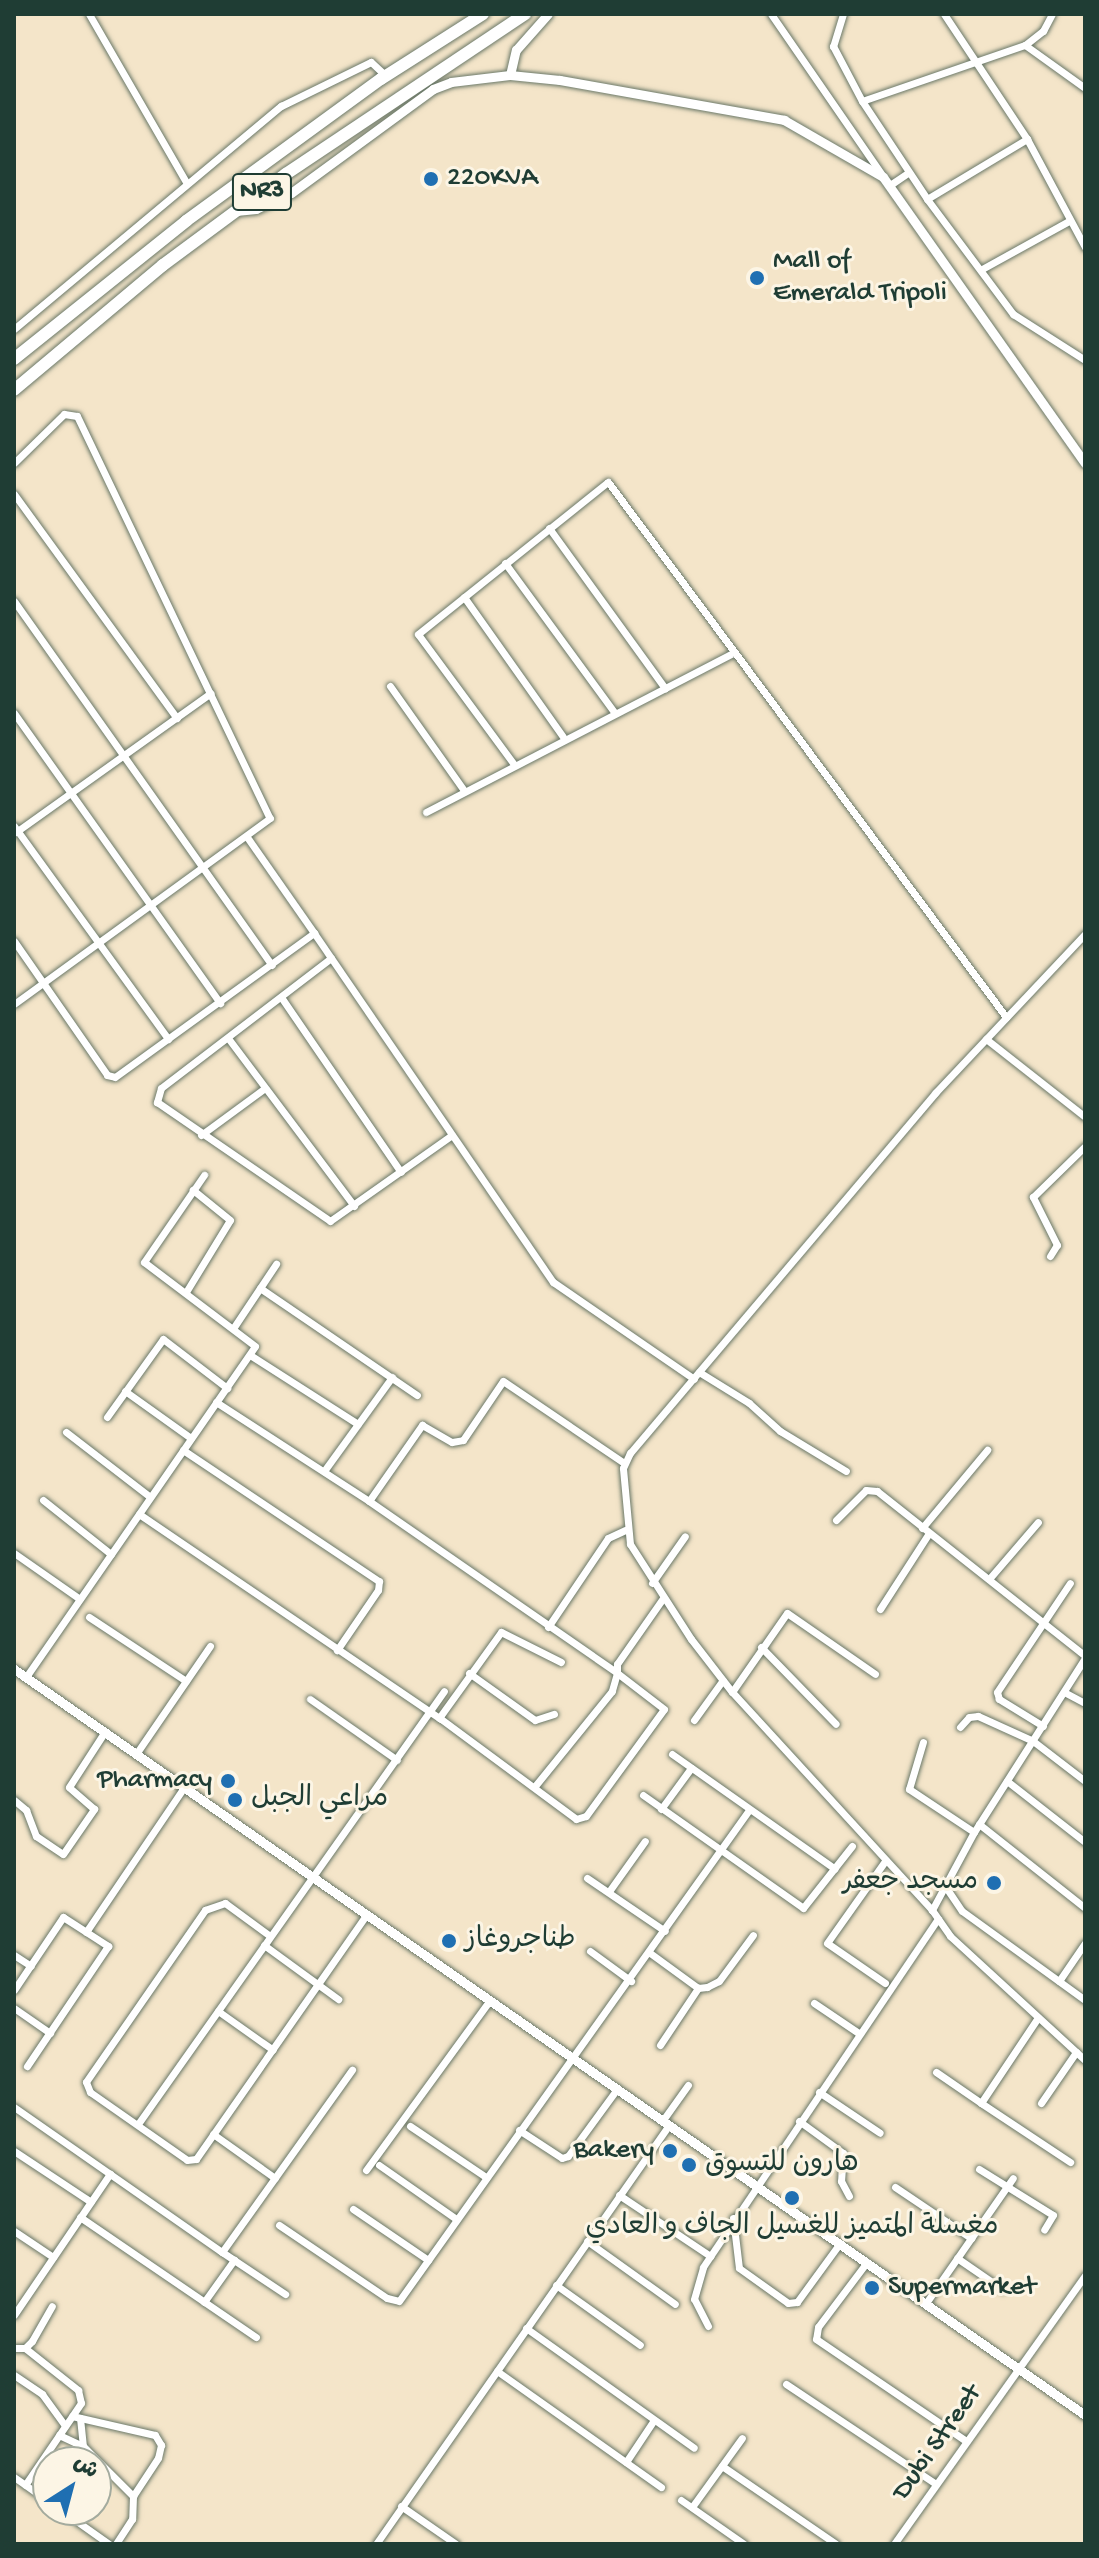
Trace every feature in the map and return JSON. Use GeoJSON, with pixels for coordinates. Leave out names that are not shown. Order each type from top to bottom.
{"type":"FeatureCollection","features":[{"type":"Feature","properties":{"kind":"highway","name":"NR3"},"geometry":{"type":"LineString","coordinates":[[14,359],[186,221],[386,76],[483,14]]}},
{"type":"Feature","properties":{"kind":"highway","name":"NR3"},"geometry":{"type":"LineString","coordinates":[[14,390],[236,211],[525,14]]}},
{"type":"Feature","properties":{"kind":"street"},"geometry":{"type":"LineString","coordinates":[[89,14],[186,182]]}},
{"type":"Feature","properties":{"kind":"street"},"geometry":{"type":"LineString","coordinates":[[510,75],[516,50],[548,14]]}},
{"type":"Feature","properties":{"kind":"street"},"geometry":{"type":"LineString","coordinates":[[771,14],[1085,463]]}},
{"type":"Feature","properties":{"kind":"street"},"geometry":{"type":"LineString","coordinates":[[843,14],[833,46],[862,101],[908,173],[1022,322],[1084,357]]}},
{"type":"Feature","properties":{"kind":"street"},"geometry":{"type":"LineString","coordinates":[[944,14],[1027,139],[1085,247]]}},
{"type":"Feature","properties":{"kind":"street"},"geometry":{"type":"LineString","coordinates":[[862,101],[1025,45],[1043,31],[1052,14]]}},
{"type":"Feature","properties":{"kind":"street"},"geometry":{"type":"LineString","coordinates":[[1025,45],[1085,88]]}},
{"type":"Feature","properties":{"kind":"street"},"geometry":{"type":"LineString","coordinates":[[14,329],[186,182],[305,92],[371,62],[386,76]]}},
{"type":"Feature","properties":{"kind":"street"},"geometry":{"type":"LineString","coordinates":[[236,211],[273,203],[319,176],[439,86],[510,75],[776,118],[887,181]]}},
{"type":"Feature","properties":{"kind":"street"},"geometry":{"type":"LineString","coordinates":[[927,199],[1027,139]]}},
{"type":"Feature","properties":{"kind":"street"},"geometry":{"type":"LineString","coordinates":[[887,181],[908,173]]}},
{"type":"Feature","properties":{"kind":"street"},"geometry":{"type":"LineString","coordinates":[[982,269],[1069,221]]}},
{"type":"Feature","properties":{"kind":"street"},"geometry":{"type":"LineString","coordinates":[[14,463],[64,414],[77,416],[270,818],[14,1004]]}},
{"type":"Feature","properties":{"kind":"street"},"geometry":{"type":"LineString","coordinates":[[513,763],[418,634],[608,482],[731,654],[891,857],[1006,1017]]}},
{"type":"Feature","properties":{"kind":"street"},"geometry":{"type":"LineString","coordinates":[[14,494],[177,718]]}},
{"type":"Feature","properties":{"kind":"street"},"geometry":{"type":"LineString","coordinates":[[549,528],[665,688]]}},
{"type":"Feature","properties":{"kind":"street"},"geometry":{"type":"LineString","coordinates":[[505,563],[614,712]]}},
{"type":"Feature","properties":{"kind":"street"},"geometry":{"type":"LineString","coordinates":[[464,597],[563,737]]}},
{"type":"Feature","properties":{"kind":"street"},"geometry":{"type":"LineString","coordinates":[[14,601],[272,965]]}},
{"type":"Feature","properties":{"kind":"street"},"geometry":{"type":"LineString","coordinates":[[426,812],[463,789],[563,737],[731,654]]}},
{"type":"Feature","properties":{"kind":"street"},"geometry":{"type":"LineString","coordinates":[[390,686],[463,789]]}},
{"type":"Feature","properties":{"kind":"street"},"geometry":{"type":"LineString","coordinates":[[168,1039],[15,830],[211,693]]}},
{"type":"Feature","properties":{"kind":"street"},"geometry":{"type":"LineString","coordinates":[[14,713],[220,1003]]}},
{"type":"Feature","properties":{"kind":"street"},"geometry":{"type":"LineString","coordinates":[[247,837],[553,1282],[697,1375],[749,1403],[780,1431],[846,1471]]}},
{"type":"Feature","properties":{"kind":"street"},"geometry":{"type":"LineString","coordinates":[[14,941],[109,1077],[220,1003],[314,933]]}},
{"type":"Feature","properties":{"kind":"street"},"geometry":{"type":"LineString","coordinates":[[1085,934],[986,1039],[624,1463],[625,1530],[652,1583],[732,1692],[938,1919],[1037,2019],[1085,2060]]}},
{"type":"Feature","properties":{"kind":"street"},"geometry":{"type":"LineString","coordinates":[[331,958],[155,1095],[164,1109],[321,1218],[337,1218],[452,1135]]}},
{"type":"Feature","properties":{"kind":"street"},"geometry":{"type":"LineString","coordinates":[[281,997],[401,1172]]}},
{"type":"Feature","properties":{"kind":"street"},"geometry":{"type":"LineString","coordinates":[[228,1038],[354,1206]]}},
{"type":"Feature","properties":{"kind":"street"},"geometry":{"type":"LineString","coordinates":[[986,1039],[1085,1117]]}},
{"type":"Feature","properties":{"kind":"street"},"geometry":{"type":"LineString","coordinates":[[201,1135],[265,1088]]}},
{"type":"Feature","properties":{"kind":"street"},"geometry":{"type":"LineString","coordinates":[[1050,1256],[1057,1245],[1033,1197],[1085,1146]]}},
{"type":"Feature","properties":{"kind":"street"},"geometry":{"type":"LineString","coordinates":[[26,1677],[250,1355],[255,1342],[144,1262],[204,1175]]}},
{"type":"Feature","properties":{"kind":"street"},"geometry":{"type":"LineString","coordinates":[[186,1292],[230,1220],[193,1190]]}},
{"type":"Feature","properties":{"kind":"street"},"geometry":{"type":"LineString","coordinates":[[234,1327],[276,1264]]}},
{"type":"Feature","properties":{"kind":"street"},"geometry":{"type":"LineString","coordinates":[[260,1288],[417,1395]]}},
{"type":"Feature","properties":{"kind":"street"},"geometry":{"type":"LineString","coordinates":[[107,1417],[166,1338],[227,1388]]}},
{"type":"Feature","properties":{"kind":"street"},"geometry":{"type":"LineString","coordinates":[[250,1355],[358,1424]]}},
{"type":"Feature","properties":{"kind":"street"},"geometry":{"type":"LineString","coordinates":[[324,1471],[392,1377]]}},
{"type":"Feature","properties":{"kind":"street"},"geometry":{"type":"LineString","coordinates":[[369,1501],[422,1425],[452,1442],[463,1440],[503,1381],[624,1463]]}},
{"type":"Feature","properties":{"kind":"street"},"geometry":{"type":"LineString","coordinates":[[125,1391],[191,1438]]}},
{"type":"Feature","properties":{"kind":"street"},"geometry":{"type":"LineString","coordinates":[[139,1514],[582,1819],[638,1745],[664,1706],[369,1501],[216,1402]]}},
{"type":"Feature","properties":{"kind":"street"},"geometry":{"type":"LineString","coordinates":[[66,1432],[150,1497]]}},
{"type":"Feature","properties":{"kind":"street"},"geometry":{"type":"LineString","coordinates":[[183,1450],[379,1581],[378,1590],[337,1650]]}},
{"type":"Feature","properties":{"kind":"street"},"geometry":{"type":"LineString","coordinates":[[880,1609],[926,1530],[987,1450]]}},
{"type":"Feature","properties":{"kind":"street"},"geometry":{"type":"LineString","coordinates":[[836,1520],[872,1489],[1085,1657],[974,1832],[932,1910]]}},
{"type":"Feature","properties":{"kind":"street"},"geometry":{"type":"LineString","coordinates":[[43,1500],[111,1554]]}},
{"type":"Feature","properties":{"kind":"street"},"geometry":{"type":"LineString","coordinates":[[989,1579],[1038,1522]]}},
{"type":"Feature","properties":{"kind":"street"},"geometry":{"type":"LineString","coordinates":[[548,1627],[608,1538],[625,1530]]}},
{"type":"Feature","properties":{"kind":"street"},"geometry":{"type":"LineString","coordinates":[[652,1583],[685,1536]]}},
{"type":"Feature","properties":{"kind":"street"},"geometry":{"type":"LineString","coordinates":[[14,1553],[80,1599]]}},
{"type":"Feature","properties":{"kind":"street"},"geometry":{"type":"LineString","coordinates":[[1043,1726],[997,1694],[1042,1621],[1070,1583]]}},
{"type":"Feature","properties":{"kind":"street"},"geometry":{"type":"LineString","coordinates":[[535,1786],[612,1691],[621,1654],[663,1598]]}},
{"type":"Feature","properties":{"kind":"street"},"geometry":{"type":"LineString","coordinates":[[732,1692],[779,1620],[791,1613],[875,1674]]}},
{"type":"Feature","properties":{"kind":"street"},"geometry":{"type":"LineString","coordinates":[[89,1617],[186,1681]]}},
{"type":"Feature","properties":{"kind":"street"},"geometry":{"type":"LineString","coordinates":[[439,1718],[501,1632],[561,1662]]}},
{"type":"Feature","properties":{"kind":"street"},"geometry":{"type":"LineString","coordinates":[[136,1754],[210,1646]]}},
{"type":"Feature","properties":{"kind":"street"},"geometry":{"type":"LineString","coordinates":[[761,1647],[836,1724]]}},
{"type":"Feature","properties":{"kind":"street"},"geometry":{"type":"LineString","coordinates":[[14,1669],[1085,2415]]}},
{"type":"Feature","properties":{"kind":"street"},"geometry":{"type":"LineString","coordinates":[[469,1673],[535,1720],[554,1714]]}},
{"type":"Feature","properties":{"kind":"street"},"geometry":{"type":"LineString","coordinates":[[694,1720],[723,1680]]}},
{"type":"Feature","properties":{"kind":"street"},"geometry":{"type":"LineString","coordinates":[[138,2124],[444,1691]]}},
{"type":"Feature","properties":{"kind":"street"},"geometry":{"type":"LineString","coordinates":[[1064,1692],[1085,1703]]}},
{"type":"Feature","properties":{"kind":"street"},"geometry":{"type":"LineString","coordinates":[[310,1699],[397,1760]]}},
{"type":"Feature","properties":{"kind":"street"},"geometry":{"type":"LineString","coordinates":[[960,1727],[973,1715],[1033,1741],[1085,1781]]}},
{"type":"Feature","properties":{"kind":"street"},"geometry":{"type":"LineString","coordinates":[[14,1800],[26,1810],[36,1836],[63,1854],[94,1809],[69,1787],[104,1733]]}},
{"type":"Feature","properties":{"kind":"street"},"geometry":{"type":"LineString","coordinates":[[923,1742],[909,1789],[974,1832]]}},
{"type":"Feature","properties":{"kind":"street"},"geometry":{"type":"LineString","coordinates":[[672,1754],[835,1869]]}},
{"type":"Feature","properties":{"kind":"street"},"geometry":{"type":"LineString","coordinates":[[661,1809],[691,1768]]}},
{"type":"Feature","properties":{"kind":"street"},"geometry":{"type":"LineString","coordinates":[[1007,1781],[1085,1842]]}},
{"type":"Feature","properties":{"kind":"street"},"geometry":{"type":"LineString","coordinates":[[86,1932],[184,1787]]}},
{"type":"Feature","properties":{"kind":"street"},"geometry":{"type":"LineString","coordinates":[[643,1795],[720,1853],[803,1908],[852,1846]]}},
{"type":"Feature","properties":{"kind":"street"},"geometry":{"type":"LineString","coordinates":[[279,2225],[399,2301],[519,2130],[631,1981],[749,1810]]}},
{"type":"Feature","properties":{"kind":"street"},"geometry":{"type":"LineString","coordinates":[[979,1824],[1085,1908]]}},
{"type":"Feature","properties":{"kind":"street"},"geometry":{"type":"LineString","coordinates":[[610,1890],[645,1841]]}},
{"type":"Feature","properties":{"kind":"street"},"geometry":{"type":"LineString","coordinates":[[885,1861],[827,1943],[885,1983]]}},
{"type":"Feature","properties":{"kind":"street"},"geometry":{"type":"LineString","coordinates":[[587,1878],[610,1890],[665,1931]]}},
{"type":"Feature","properties":{"kind":"street"},"geometry":{"type":"LineString","coordinates":[[945,1886],[962,1911],[1085,2000]]}},
{"type":"Feature","properties":{"kind":"street"},"geometry":{"type":"LineString","coordinates":[[270,1936],[225,1903],[205,1910],[86,2082],[90,2092],[191,2161],[367,1914]]}},
{"type":"Feature","properties":{"kind":"street"},"geometry":{"type":"LineString","coordinates":[[14,1990],[63,1917],[108,1946],[27,2066]]}},
{"type":"Feature","properties":{"kind":"street"},"geometry":{"type":"LineString","coordinates":[[708,2326],[694,2299],[710,2256],[938,1919]]}},
{"type":"Feature","properties":{"kind":"street"},"geometry":{"type":"LineString","coordinates":[[660,2045],[698,1988],[719,1981],[753,1935]]}},
{"type":"Feature","properties":{"kind":"street"},"geometry":{"type":"LineString","coordinates":[[1059,1981],[1085,1943]]}},
{"type":"Feature","properties":{"kind":"street"},"geometry":{"type":"LineString","coordinates":[[264,1945],[338,1999]]}},
{"type":"Feature","properties":{"kind":"street"},"geometry":{"type":"LineString","coordinates":[[590,1951],[631,1981]]}},
{"type":"Feature","properties":{"kind":"street"},"geometry":{"type":"LineString","coordinates":[[650,1953],[698,1988]]}},
{"type":"Feature","properties":{"kind":"street"},"geometry":{"type":"LineString","coordinates":[[14,1955],[31,1966]]}},
{"type":"Feature","properties":{"kind":"street"},"geometry":{"type":"LineString","coordinates":[[366,2170],[490,2000]]}},
{"type":"Feature","properties":{"kind":"street"},"geometry":{"type":"LineString","coordinates":[[814,2003],[860,2034]]}},
{"type":"Feature","properties":{"kind":"street"},"geometry":{"type":"LineString","coordinates":[[14,2008],[50,2033]]}},
{"type":"Feature","properties":{"kind":"street"},"geometry":{"type":"LineString","coordinates":[[218,2011],[273,2050]]}},
{"type":"Feature","properties":{"kind":"street"},"geometry":{"type":"LineString","coordinates":[[981,2103],[1037,2019]]}},
{"type":"Feature","properties":{"kind":"street"},"geometry":{"type":"LineString","coordinates":[[1041,2103],[1076,2052]]}},
{"type":"Feature","properties":{"kind":"street"},"geometry":{"type":"LineString","coordinates":[[222,2252],[352,2070]]}},
{"type":"Feature","properties":{"kind":"street"},"geometry":{"type":"LineString","coordinates":[[936,2072],[1070,2162]]}},
{"type":"Feature","properties":{"kind":"street"},"geometry":{"type":"LineString","coordinates":[[376,2544],[619,2195],[688,2085]]}},
{"type":"Feature","properties":{"kind":"street"},"geometry":{"type":"LineString","coordinates":[[519,2130],[562,2158],[568,2156],[617,2089]]}},
{"type":"Feature","properties":{"kind":"street"},"geometry":{"type":"LineString","coordinates":[[819,2092],[880,2133]]}},
{"type":"Feature","properties":{"kind":"street"},"geometry":{"type":"LineString","coordinates":[[14,2107],[285,2294]]}},
{"type":"Feature","properties":{"kind":"street"},"geometry":{"type":"LineString","coordinates":[[799,2121],[843,2153],[841,2181],[849,2196]]}},
{"type":"Feature","properties":{"kind":"street"},"geometry":{"type":"LineString","coordinates":[[410,2126],[486,2177]]}},
{"type":"Feature","properties":{"kind":"street"},"geometry":{"type":"LineString","coordinates":[[213,2134],[275,2178]]}},
{"type":"Feature","properties":{"kind":"street"},"geometry":{"type":"LineString","coordinates":[[14,2151],[91,2202]]}},
{"type":"Feature","properties":{"kind":"street"},"geometry":{"type":"LineString","coordinates":[[379,2165],[456,2219]]}},
{"type":"Feature","properties":{"kind":"street"},"geometry":{"type":"LineString","coordinates":[[979,2169],[1053,2215],[1044,2230]]}},
{"type":"Feature","properties":{"kind":"street"},"geometry":{"type":"LineString","coordinates":[[14,2315],[110,2174]]}},
{"type":"Feature","properties":{"kind":"street"},"geometry":{"type":"LineString","coordinates":[[926,2303],[1013,2178]]}},
{"type":"Feature","properties":{"kind":"street"},"geometry":{"type":"LineString","coordinates":[[895,2187],[971,2238]]}},
{"type":"Feature","properties":{"kind":"street"},"geometry":{"type":"LineString","coordinates":[[619,2195],[710,2256]]}},
{"type":"Feature","properties":{"kind":"street"},"geometry":{"type":"LineString","coordinates":[[353,2209],[428,2260]]}},
{"type":"Feature","properties":{"kind":"street"},"geometry":{"type":"LineString","coordinates":[[80,2217],[256,2337]]}},
{"type":"Feature","properties":{"kind":"street"},"geometry":{"type":"LineString","coordinates":[[733,2218],[739,2268],[788,2303],[797,2302],[840,2243]]}},
{"type":"Feature","properties":{"kind":"street"},"geometry":{"type":"LineString","coordinates":[[14,2231],[53,2257]]}},
{"type":"Feature","properties":{"kind":"street"},"geometry":{"type":"LineString","coordinates":[[587,2241],[675,2304]]}},
{"type":"Feature","properties":{"kind":"street"},"geometry":{"type":"LineString","coordinates":[[957,2258],[1002,2289]]}},
{"type":"Feature","properties":{"kind":"street"},"geometry":{"type":"LineString","coordinates":[[204,2302],[234,2260]]}},
{"type":"Feature","properties":{"kind":"street"},"geometry":{"type":"LineString","coordinates":[[867,2262],[818,2327],[816,2339],[966,2441]]}},
{"type":"Feature","properties":{"kind":"street","name":"Dubi Street"},"geometry":{"type":"LineString","coordinates":[[894,2544],[1085,2275]]}},
{"type":"Feature","properties":{"kind":"street"},"geometry":{"type":"LineString","coordinates":[[556,2285],[640,2345]]}},
{"type":"Feature","properties":{"kind":"street"},"geometry":{"type":"LineString","coordinates":[[25,2348],[52,2306]]}},
{"type":"Feature","properties":{"kind":"street"},"geometry":{"type":"LineString","coordinates":[[526,2328],[694,2448]]}},
{"type":"Feature","properties":{"kind":"street"},"geometry":{"type":"LineString","coordinates":[[14,2348],[25,2348],[78,2390],[81,2403],[25,2485]]}},
{"type":"Feature","properties":{"kind":"street"},"geometry":{"type":"LineString","coordinates":[[497,2371],[661,2487]]}},
{"type":"Feature","properties":{"kind":"street"},"geometry":{"type":"LineString","coordinates":[[14,2375],[55,2409],[65,2426]]}},
{"type":"Feature","properties":{"kind":"street"},"geometry":{"type":"LineString","coordinates":[[786,2384],[936,2484]]}},
{"type":"Feature","properties":{"kind":"street"},"geometry":{"type":"LineString","coordinates":[[55,2409],[155,2435],[161,2445],[158,2458],[133,2496],[132,2519],[116,2544]]}},
{"type":"Feature","properties":{"kind":"street"},"geometry":{"type":"LineString","coordinates":[[75,2416],[83,2446]]}},
{"type":"Feature","properties":{"kind":"street"},"geometry":{"type":"LineString","coordinates":[[626,2462],[654,2420]]}},
{"type":"Feature","properties":{"kind":"street"},"geometry":{"type":"LineString","coordinates":[[59,2435],[83,2446]]}},
{"type":"Feature","properties":{"kind":"street"},"geometry":{"type":"LineString","coordinates":[[692,2507],[742,2438]]}},
{"type":"Feature","properties":{"kind":"street"},"geometry":{"type":"LineString","coordinates":[[722,2466],[836,2544]]}},
{"type":"Feature","properties":{"kind":"street"},"geometry":{"type":"LineString","coordinates":[[112,2475],[133,2496]]}},
{"type":"Feature","properties":{"kind":"street"},"geometry":{"type":"LineString","coordinates":[[14,2477],[32,2490]]}},
{"type":"Feature","properties":{"kind":"street"},"geometry":{"type":"LineString","coordinates":[[681,2500],[744,2544]]}},
{"type":"Feature","properties":{"kind":"street"},"geometry":{"type":"LineString","coordinates":[[401,2506],[456,2544]]}},
{"type":"Feature","properties":{"kind":"street"},"geometry":{"type":"LineString","coordinates":[[84,2526],[109,2544]]}},
{"type":"Feature","properties":{"kind":"place","name":"220KVA"},"geometry":{"type":"Point","coordinates":[431,179]}},
{"type":"Feature","properties":{"kind":"place","name":"Mall of Emerald Tripoli"},"geometry":{"type":"Point","coordinates":[757,278]}},
{"type":"Feature","properties":{"kind":"place","name":"Pharmacy"},"geometry":{"type":"Point","coordinates":[228,1781]}},
{"type":"Feature","properties":{"kind":"place","name":"مراعي الجبل"},"geometry":{"type":"Point","coordinates":[235,1800]}},
{"type":"Feature","properties":{"kind":"place","name":"مسجد جعفر"},"geometry":{"type":"Point","coordinates":[994,1883]}},
{"type":"Feature","properties":{"kind":"place","name":"طناجروغاز"},"geometry":{"type":"Point","coordinates":[449,1941]}},
{"type":"Feature","properties":{"kind":"place","name":"Bakery"},"geometry":{"type":"Point","coordinates":[670,2151]}},
{"type":"Feature","properties":{"kind":"place","name":"هارون للتسوق"},"geometry":{"type":"Point","coordinates":[689,2165]}},
{"type":"Feature","properties":{"kind":"place","name":"مغسلة المتميز للغسيل الجاف و العادي"},"geometry":{"type":"Point","coordinates":[792,2198]}},
{"type":"Feature","properties":{"kind":"place","name":"Supermarket"},"geometry":{"type":"Point","coordinates":[872,2288]}}]}
